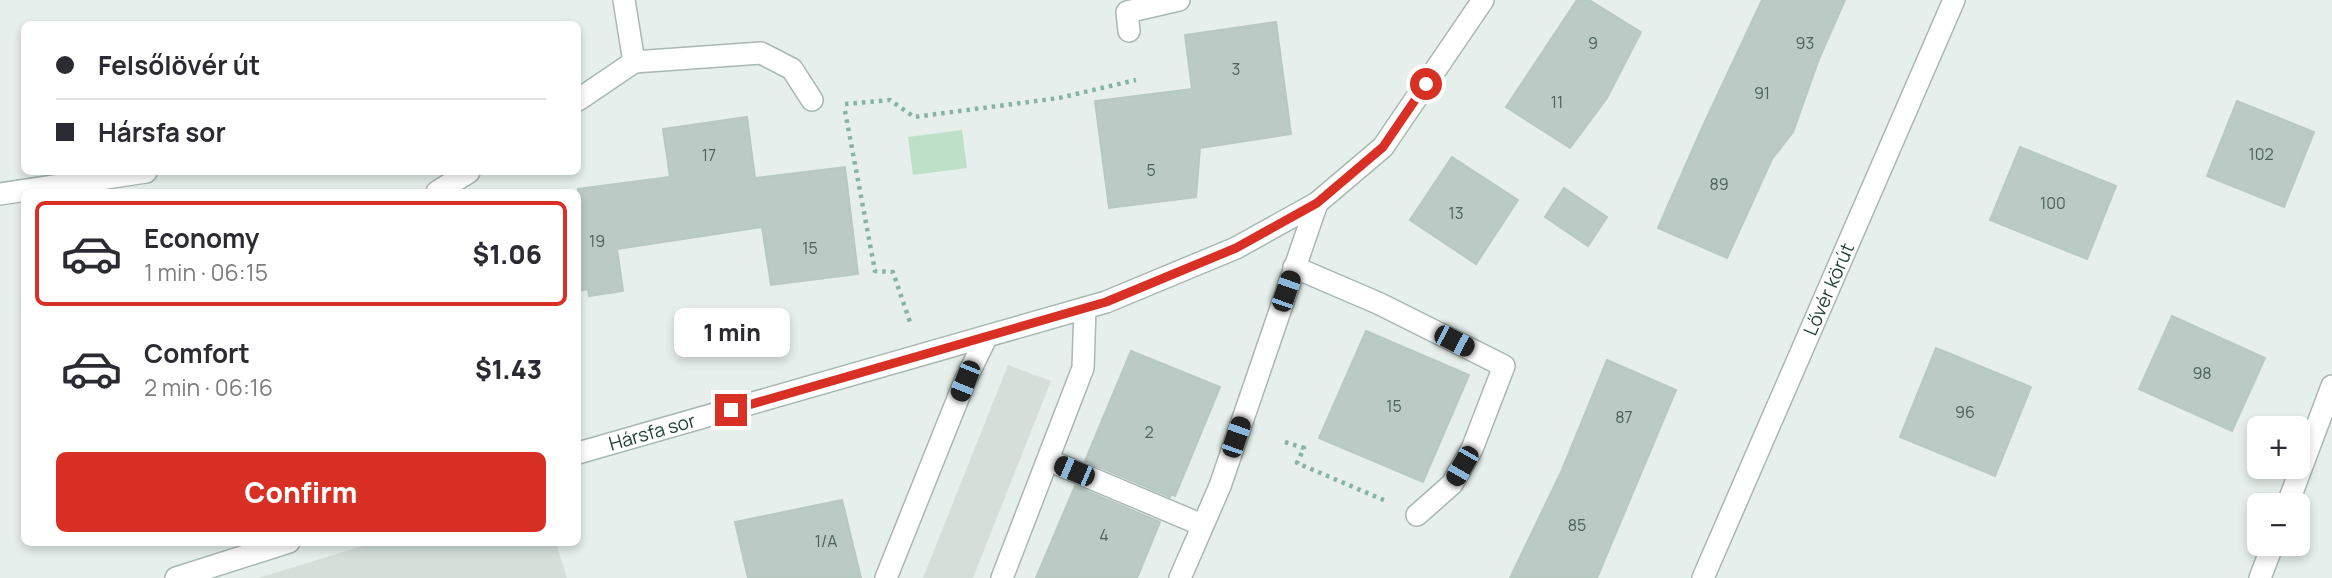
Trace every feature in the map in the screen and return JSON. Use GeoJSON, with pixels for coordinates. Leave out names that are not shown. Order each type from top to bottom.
{"type":"FeatureCollection","features":[{"type":"Feature","properties":{"kind":"street"},"geometry":{"type":"LineString","coordinates":[[624,0],[634,62]]}},
{"type":"Feature","properties":{"kind":"street"},"geometry":{"type":"LineString","coordinates":[[1129,31],[1127,12],[1179,0]]}},
{"type":"Feature","properties":{"kind":"street","name":"Hársfa sor"},"geometry":{"type":"LineString","coordinates":[[581,452],[1085,308],[1236,248],[1317,203],[1383,147],[1483,0]]}},
{"type":"Feature","properties":{"kind":"street","name":"Lővér körút"},"geometry":{"type":"LineString","coordinates":[[1703,578],[1954,0]]}},
{"type":"Feature","properties":{"kind":"street"},"geometry":{"type":"LineString","coordinates":[[581,98],[634,62],[761,53],[793,69],[811,100]]}},
{"type":"Feature","properties":{"kind":"street"},"geometry":{"type":"LineString","coordinates":[[33,189],[126,175]]}},
{"type":"Feature","properties":{"kind":"street"},"geometry":{"type":"LineString","coordinates":[[442,189],[464,175]]}},
{"type":"Feature","properties":{"kind":"street"},"geometry":{"type":"LineString","coordinates":[[0,194],[21,191]]}},
{"type":"Feature","properties":{"kind":"street"},"geometry":{"type":"LineString","coordinates":[[1180,578],[1220,486],[1317,203]]}},
{"type":"Feature","properties":{"kind":"street"},"geometry":{"type":"LineString","coordinates":[[1294,267],[1380,304],[1504,366],[1472,449],[1452,484],[1417,515]]}},
{"type":"Feature","properties":{"kind":"street"},"geometry":{"type":"LineString","coordinates":[[1002,578],[1083,368],[1085,308]]}},
{"type":"Feature","properties":{"kind":"street"},"geometry":{"type":"LineString","coordinates":[[886,578],[965,381],[986,338]]}},
{"type":"Feature","properties":{"kind":"street"},"geometry":{"type":"LineString","coordinates":[[2292,493],[2332,386]]}},
{"type":"Feature","properties":{"kind":"street"},"geometry":{"type":"LineString","coordinates":[[1048,460],[1202,526]]}},
{"type":"Feature","properties":{"kind":"street"},"geometry":{"type":"LineString","coordinates":[[176,578],[276,546]]}},
{"type":"Feature","properties":{"kind":"street"},"geometry":{"type":"LineString","coordinates":[[2260,578],[2268,556]]}},
{"type":"Feature","properties":{"kind":"path"},"geometry":{"type":"LineString","coordinates":[[912,329],[893,272],[875,271],[844,104],[890,100],[914,117],[1059,97],[1136,80]]}},
{"type":"Feature","properties":{"kind":"path"},"geometry":{"type":"LineString","coordinates":[[1286,442],[1304,448],[1297,463],[1417,515]]}},
{"type":"Feature","properties":{"kind":"shaded area"},"geometry":{"type":"Polygon","coordinates":[[[1008,365],[1051,381],[973,578],[923,578],[1008,365]]]}},
{"type":"Feature","properties":{"kind":"shaded area"},"geometry":{"type":"Polygon","coordinates":[[[363,546],[557,546],[567,578],[258,578],[363,546]]]}},
{"type":"Feature","properties":{"kind":"green space"},"geometry":{"type":"Polygon","coordinates":[[[962,130],[967,168],[913,175],[908,137],[962,130]]]}},
{"type":"Feature","properties":{"kind":"building"},"geometry":{"type":"Polygon","coordinates":[[[1577,0],[1589,0],[1641,32],[1607,98],[1570,148],[1506,107],[1577,0]]]}},
{"type":"Feature","properties":{"kind":"building"},"geometry":{"type":"Polygon","coordinates":[[[1762,0],[1845,0],[1819,59],[1793,132],[1772,159],[1727,258],[1658,228],[1762,0]]]}},
{"type":"Feature","properties":{"kind":"building"},"geometry":{"type":"Polygon","coordinates":[[[1276,22],[1291,134],[1200,148],[1196,197],[1109,208],[1095,101],[1192,89],[1185,35],[1276,22]]]}},
{"type":"Feature","properties":{"kind":"building"},"geometry":{"type":"Polygon","coordinates":[[[2237,101],[2314,132],[2284,207],[2207,176],[2237,101]]]}},
{"type":"Feature","properties":{"kind":"building"},"geometry":{"type":"Polygon","coordinates":[[[747,117],[755,178],[845,167],[858,274],[771,285],[762,227],[617,249],[623,291],[589,296],[588,289],[581,290],[581,189],[578,189],[670,177],[663,129],[747,117]]]}},
{"type":"Feature","properties":{"kind":"building"},"geometry":{"type":"Polygon","coordinates":[[[2020,147],[2116,186],[2087,259],[1990,220],[2020,147]]]}},
{"type":"Feature","properties":{"kind":"building"},"geometry":{"type":"Polygon","coordinates":[[[1452,157],[1518,200],[1476,264],[1410,220],[1452,157]]]}},
{"type":"Feature","properties":{"kind":"building"},"geometry":{"type":"Polygon","coordinates":[[[1564,188],[1607,217],[1588,246],[1545,217],[1564,188]]]}},
{"type":"Feature","properties":{"kind":"building"},"geometry":{"type":"Polygon","coordinates":[[[2172,316],[2265,358],[2232,431],[2139,389],[2172,316]]]}},
{"type":"Feature","properties":{"kind":"building"},"geometry":{"type":"Polygon","coordinates":[[[1366,331],[1469,375],[1423,482],[1319,438],[1366,331]]]}},
{"type":"Feature","properties":{"kind":"building"},"geometry":{"type":"Polygon","coordinates":[[[1936,348],[2031,387],[1995,476],[1900,437],[1936,348]]]}},
{"type":"Feature","properties":{"kind":"building"},"geometry":{"type":"Polygon","coordinates":[[[1131,351],[1220,387],[1175,496],[1172,494],[1170,497],[1085,461],[1131,351]]]}},
{"type":"Feature","properties":{"kind":"building"},"geometry":{"type":"Polygon","coordinates":[[[1607,360],[1676,390],[1597,578],[1510,578],[1562,470],[1607,360]]]}},
{"type":"Feature","properties":{"kind":"building"},"geometry":{"type":"Polygon","coordinates":[[[1075,486],[1160,522],[1137,578],[1036,578],[1075,486]]]}},
{"type":"Feature","properties":{"kind":"building"},"geometry":{"type":"Polygon","coordinates":[[[842,500],[861,578],[748,578],[735,522],[842,500]]]}},
{"type":"Feature","properties":{"kind":"route"},"geometry":{"type":"LineString","coordinates":[[731,410],[1106,302],[1236,248],[1317,203],[1383,147],[1426,84]]}}]}
